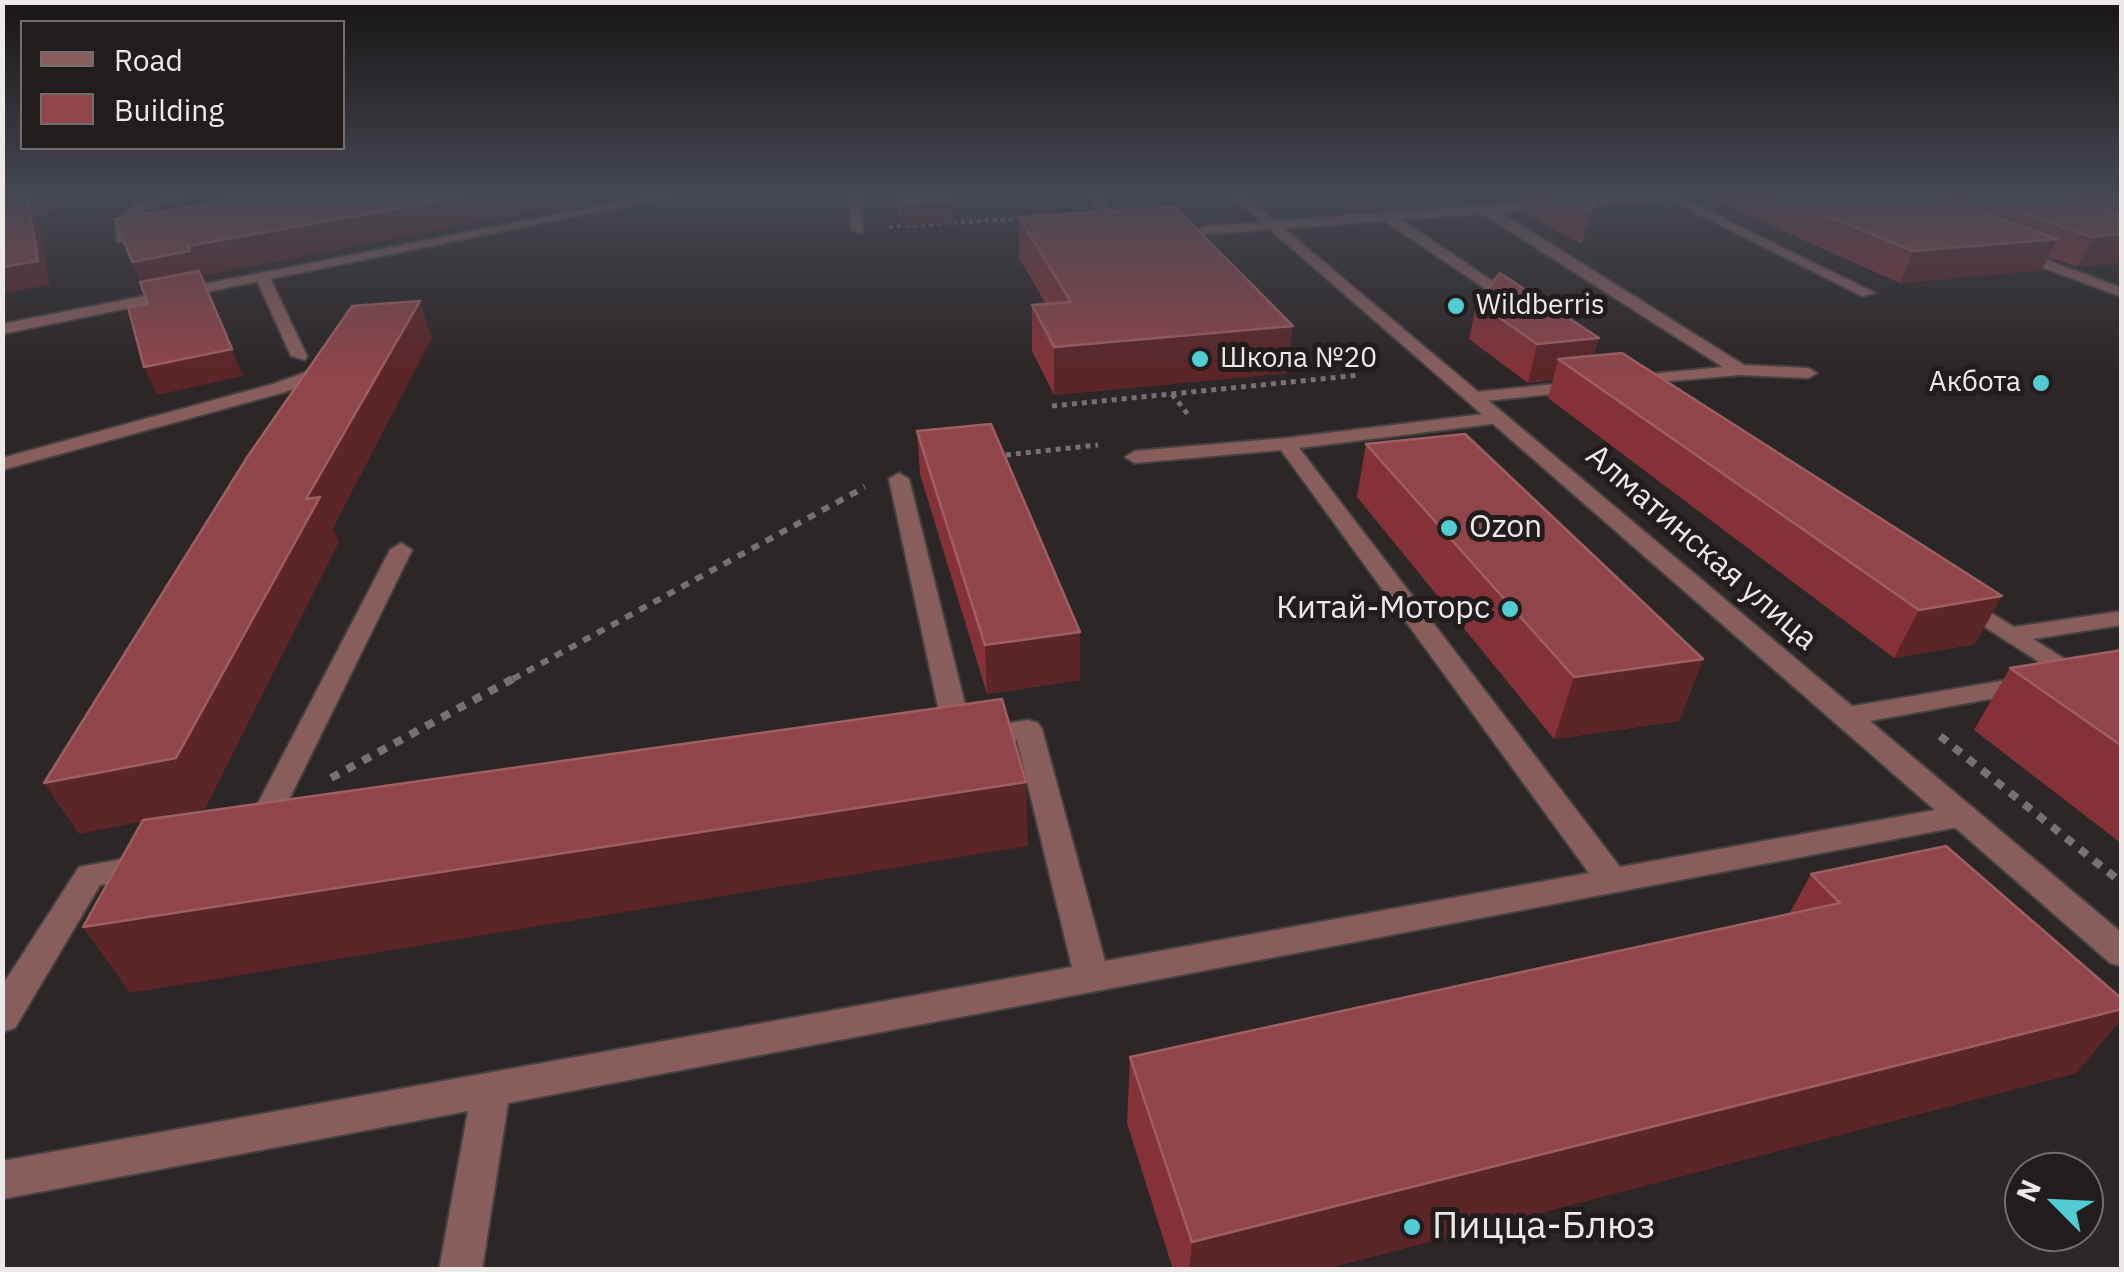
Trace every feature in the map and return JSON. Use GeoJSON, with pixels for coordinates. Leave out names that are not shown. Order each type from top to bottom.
{"type":"FeatureCollection","features":[{"type":"Feature","properties":{"kind":"street"},"geometry":{"type":"LineString","coordinates":[[2,329],[370,254]]}},
{"type":"Feature","properties":{"kind":"street","name":"Алматинская улица"},"geometry":{"type":"LineString","coordinates":[[1309,254],[2122,953]]}},
{"type":"Feature","properties":{"kind":"street"},"geometry":{"type":"LineString","coordinates":[[1444,254],[1534,315]]}},
{"type":"Feature","properties":{"kind":"street"},"geometry":{"type":"LineString","coordinates":[[1557,254],[1740,370]]}},
{"type":"Feature","properties":{"kind":"street"},"geometry":{"type":"LineString","coordinates":[[1790,254],[1867,292]]}},
{"type":"Feature","properties":{"kind":"street"},"geometry":{"type":"LineString","coordinates":[[2020,254],[2122,293]]}},
{"type":"Feature","properties":{"kind":"street"},"geometry":{"type":"LineString","coordinates":[[262,276],[300,356]]}},
{"type":"Feature","properties":{"kind":"street"},"geometry":{"type":"LineString","coordinates":[[2,464],[280,388],[329,369]]}},
{"type":"Feature","properties":{"kind":"street"},"geometry":{"type":"LineString","coordinates":[[1476,397],[1623,376],[1740,370],[1808,373]]}},
{"type":"Feature","properties":{"kind":"street"},"geometry":{"type":"LineString","coordinates":[[1623,376],[1664,403]]}},
{"type":"Feature","properties":{"kind":"street"},"geometry":{"type":"LineString","coordinates":[[1134,457],[1286,444],[1500,418]]}},
{"type":"Feature","properties":{"kind":"street"},"geometry":{"type":"LineString","coordinates":[[1286,444],[1612,880]]}},
{"type":"Feature","properties":{"kind":"street"},"geometry":{"type":"LineString","coordinates":[[899,479],[949,741],[1028,729],[1092,978]]}},
{"type":"Feature","properties":{"kind":"street"},"geometry":{"type":"LineString","coordinates":[[289,844],[241,852],[269,812],[401,550]]}},
{"type":"Feature","properties":{"kind":"street"},"geometry":{"type":"LineString","coordinates":[[1944,590],[2122,707]]}},
{"type":"Feature","properties":{"kind":"street"},"geometry":{"type":"LineString","coordinates":[[2010,635],[2122,618]]}},
{"type":"Feature","properties":{"kind":"street"},"geometry":{"type":"LineString","coordinates":[[1848,716],[2074,676]]}},
{"type":"Feature","properties":{"kind":"street"},"geometry":{"type":"LineString","coordinates":[[2,1180],[1963,816]]}},
{"type":"Feature","properties":{"kind":"street"},"geometry":{"type":"LineString","coordinates":[[2,1017],[90,875],[178,862]]}},
{"type":"Feature","properties":{"kind":"street"},"geometry":{"type":"LineString","coordinates":[[460,1270],[491,1089]]}},
{"type":"Feature","properties":{"kind":"path"},"geometry":{"type":"LineString","coordinates":[[1052,406],[1360,375]]}},
{"type":"Feature","properties":{"kind":"path"},"geometry":{"type":"LineString","coordinates":[[980,458],[1113,444]]}},
{"type":"Feature","properties":{"kind":"path"},"geometry":{"type":"LineString","coordinates":[[269,812],[870,484]]}},
{"type":"Feature","properties":{"kind":"building"},"geometry":{"type":"Polygon","coordinates":[[[2,254],[37,254],[38,261],[2,267],[2,254]]]}},
{"type":"Feature","properties":{"kind":"building"},"geometry":{"type":"Polygon","coordinates":[[[129,254],[172,254],[132,262],[129,254]]]}},
{"type":"Feature","properties":{"kind":"building"},"geometry":{"type":"Polygon","coordinates":[[[1042,254],[1222,254],[1293,326],[1054,347],[1032,305],[1071,302],[1042,254]]]}},
{"type":"Feature","properties":{"kind":"building"},"geometry":{"type":"Polygon","coordinates":[[[199,271],[232,349],[144,367],[128,307],[148,304],[140,282],[199,271]]]}},
{"type":"Feature","properties":{"kind":"building"},"geometry":{"type":"Polygon","coordinates":[[[1500,273],[1599,338],[1537,344],[1477,302],[1500,273]]]}},
{"type":"Feature","properties":{"kind":"building"},"geometry":{"type":"Polygon","coordinates":[[[420,301],[306,499],[320,497],[176,758],[44,783],[248,456],[352,306],[420,301]]]}},
{"type":"Feature","properties":{"kind":"building"},"geometry":{"type":"Polygon","coordinates":[[[1622,353],[2002,596],[1919,610],[1558,359],[1622,353]]]}},
{"type":"Feature","properties":{"kind":"building"},"geometry":{"type":"Polygon","coordinates":[[[991,424],[1080,632],[985,645],[917,431],[991,424]]]}},
{"type":"Feature","properties":{"kind":"building"},"geometry":{"type":"Polygon","coordinates":[[[1465,434],[1703,659],[1574,677],[1366,444],[1465,434]]]}},
{"type":"Feature","properties":{"kind":"building"},"geometry":{"type":"Polygon","coordinates":[[[2122,650],[2122,746],[2010,668],[2122,650]]]}},
{"type":"Feature","properties":{"kind":"building"},"geometry":{"type":"Polygon","coordinates":[[[1002,699],[1026,782],[83,927],[143,820],[1002,699]]]}},
{"type":"Feature","properties":{"kind":"building"},"geometry":{"type":"Polygon","coordinates":[[[1946,846],[2122,999],[2122,1009],[1192,1242],[1130,1057],[1840,903],[1811,874],[1946,846]]]}},
{"type":"Feature","properties":{"kind":"place","name":"Wildberris"},"geometry":{"type":"Point","coordinates":[1456,306]}},
{"type":"Feature","properties":{"kind":"place","name":"Школа №20"},"geometry":{"type":"Point","coordinates":[1200,359]}},
{"type":"Feature","properties":{"kind":"place","name":"Акбота"},"geometry":{"type":"Point","coordinates":[2041,383]}},
{"type":"Feature","properties":{"kind":"place","name":"Ozon"},"geometry":{"type":"Point","coordinates":[1449,528]}},
{"type":"Feature","properties":{"kind":"place","name":"Китай-Моторс"},"geometry":{"type":"Point","coordinates":[1510,609]}},
{"type":"Feature","properties":{"kind":"place","name":"Пицца-Блюз"},"geometry":{"type":"Point","coordinates":[1412,1227]}}]}
